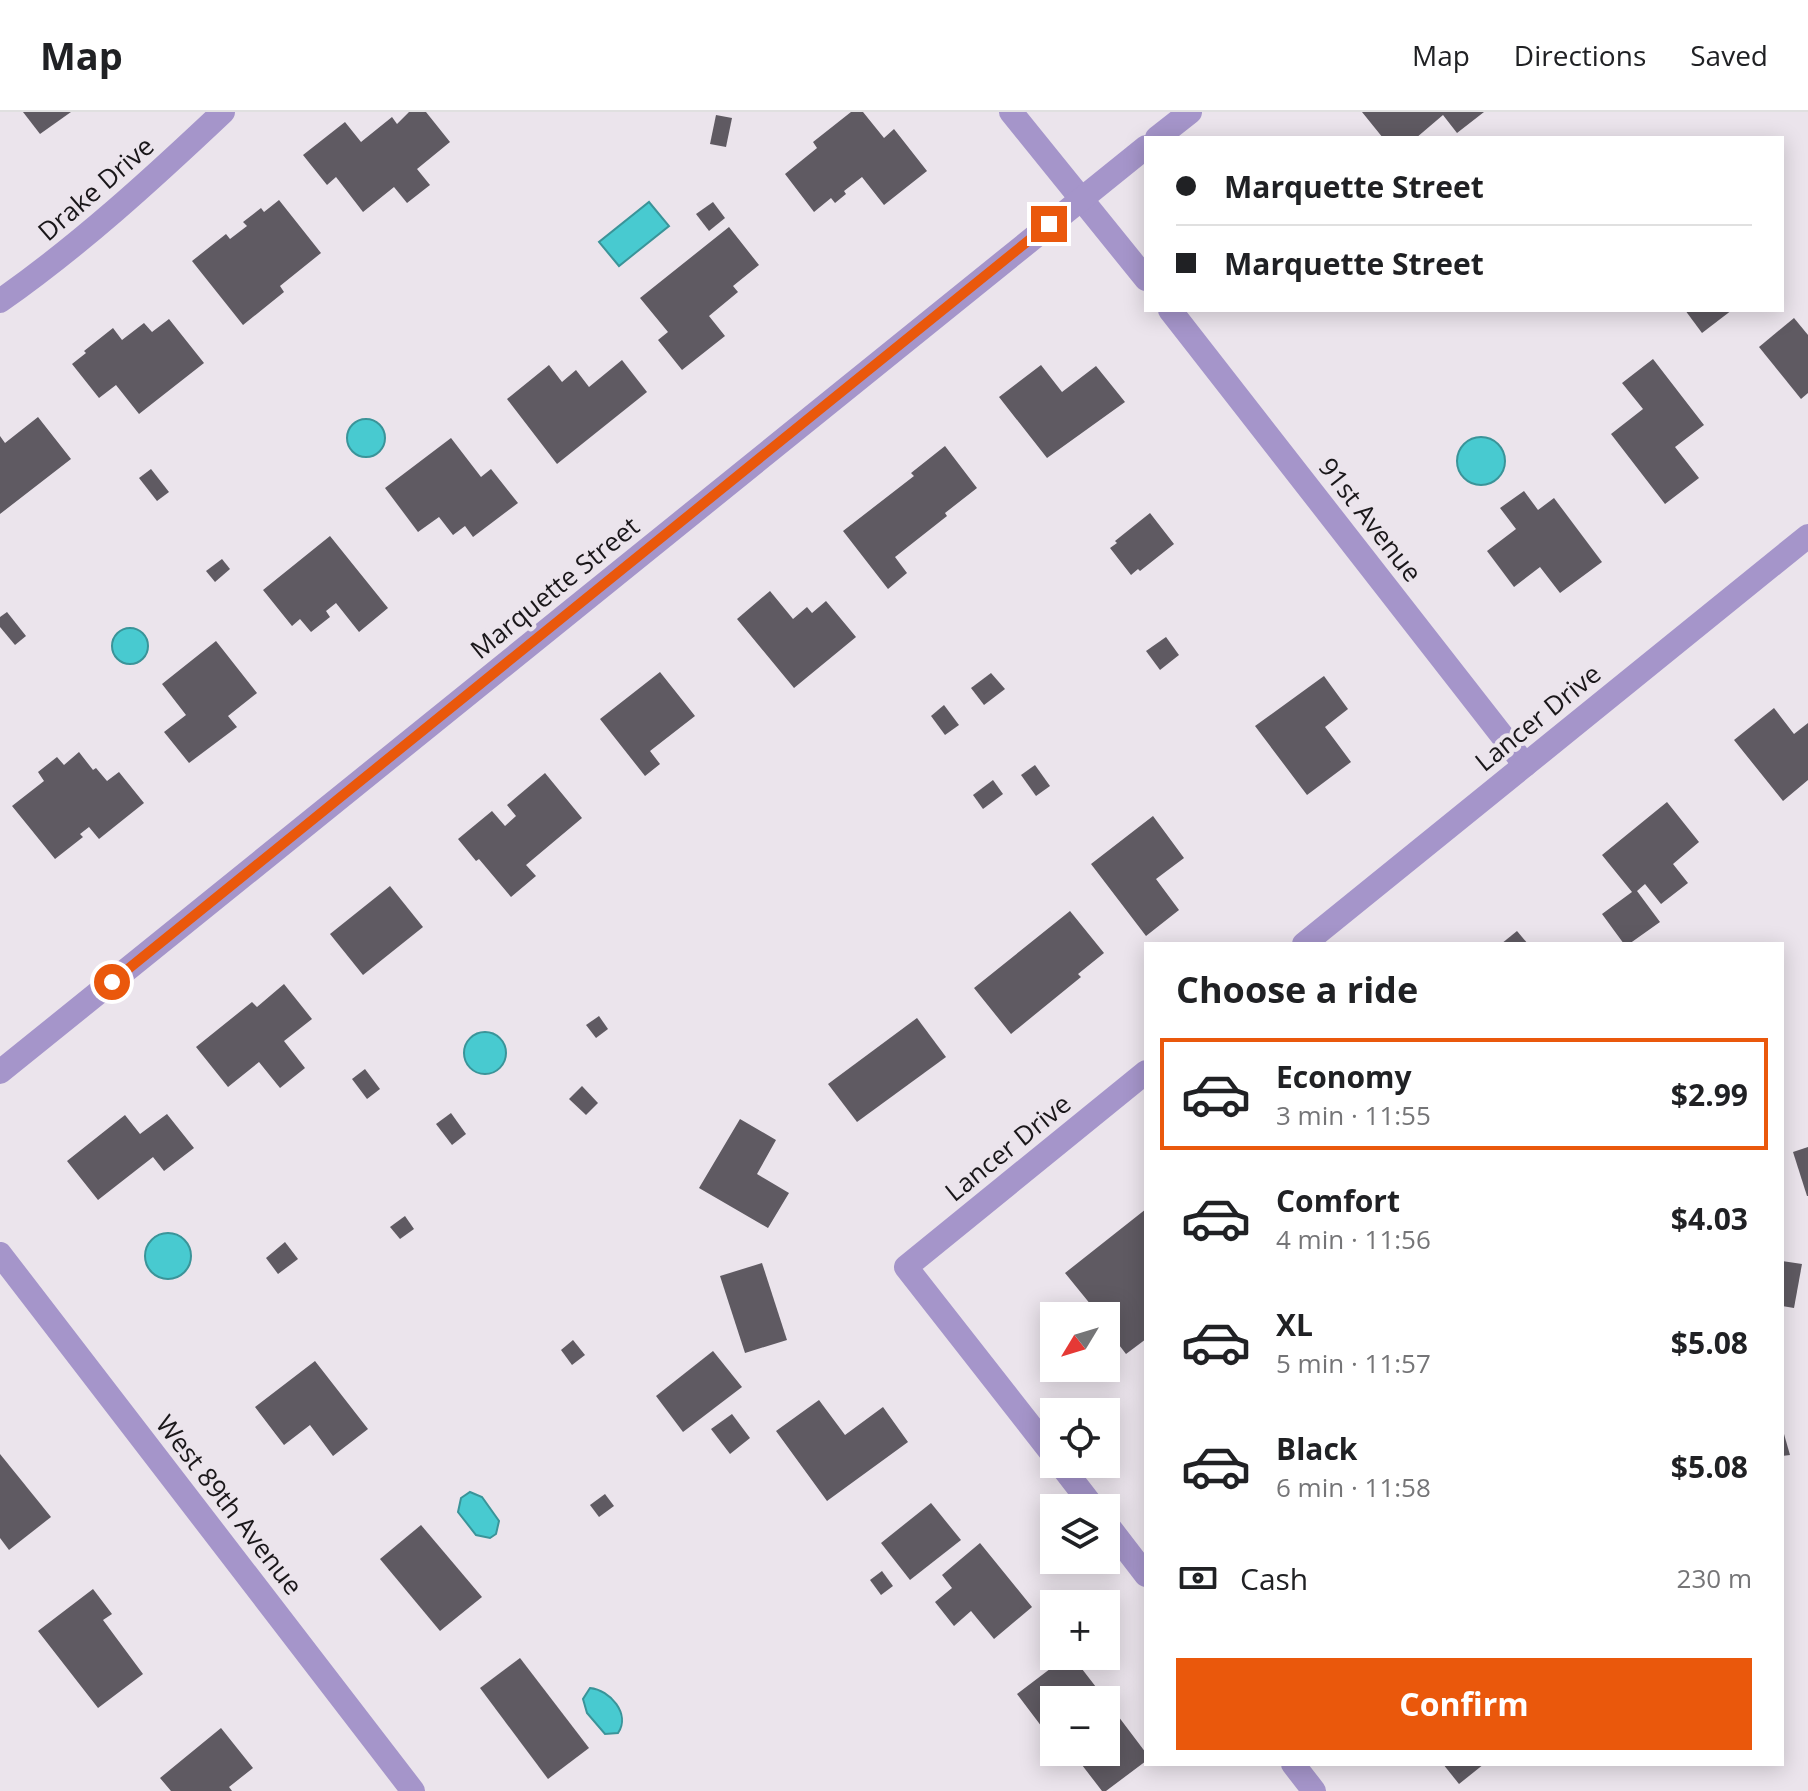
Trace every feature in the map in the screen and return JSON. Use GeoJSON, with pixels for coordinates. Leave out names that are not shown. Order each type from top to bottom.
{"type":"FeatureCollection","features":[{"type":"Feature","properties":{"kind":"street","name":"Drake Drive"},"geometry":{"type":"LineString","coordinates":[[0,301],[45,269],[136,193],[223,112]]}},
{"type":"Feature","properties":{"kind":"street"},"geometry":{"type":"LineString","coordinates":[[1011,112],[1144,276]]}},
{"type":"Feature","properties":{"kind":"street"},"geometry":{"type":"LineString","coordinates":[[1160,136],[1190,112]]}},
{"type":"Feature","properties":{"kind":"street","name":"Marquette Street"},"geometry":{"type":"LineString","coordinates":[[0,1072],[1144,149]]}},
{"type":"Feature","properties":{"kind":"street","name":"91st Avenue"},"geometry":{"type":"LineString","coordinates":[[1172,312],[1525,765]]}},
{"type":"Feature","properties":{"kind":"street","name":"Lancer Drive"},"geometry":{"type":"LineString","coordinates":[[1306,942],[1808,536]]}},
{"type":"Feature","properties":{"kind":"street","name":"Lancer Drive"},"geometry":{"type":"LineString","coordinates":[[1040,1438],[906,1267],[1144,1074]]}},
{"type":"Feature","properties":{"kind":"street","name":"West 89th Avenue"},"geometry":{"type":"LineString","coordinates":[[0,1254],[413,1791]]}},
{"type":"Feature","properties":{"kind":"street"},"geometry":{"type":"LineString","coordinates":[[1071,1478],[1083,1494]]}},
{"type":"Feature","properties":{"kind":"street"},"geometry":{"type":"LineString","coordinates":[[1120,1541],[1144,1572]]}},
{"type":"Feature","properties":{"kind":"street"},"geometry":{"type":"LineString","coordinates":[[1295,1766],[1314,1791]]}},
{"type":"Feature","properties":{"kind":"water"},"geometry":{"type":"Polygon","coordinates":[[[649,202],[669,226],[619,266],[599,242],[649,202]]]}},
{"type":"Feature","properties":{"kind":"water"},"geometry":{"type":"Polygon","coordinates":[[[366,419],[380,424],[385,438],[380,452],[366,457],[352,452],[347,438],[352,424],[366,419]]]}},
{"type":"Feature","properties":{"kind":"water"},"geometry":{"type":"Polygon","coordinates":[[[1481,437],[1498,444],[1505,461],[1498,478],[1481,485],[1464,478],[1457,461],[1464,444],[1481,437]]]}},
{"type":"Feature","properties":{"kind":"water"},"geometry":{"type":"Polygon","coordinates":[[[130,628],[143,633],[148,646],[143,659],[130,664],[117,659],[112,646],[117,633],[130,628]]]}},
{"type":"Feature","properties":{"kind":"water"},"geometry":{"type":"Polygon","coordinates":[[[485,1032],[500,1038],[506,1053],[500,1068],[485,1074],[470,1068],[464,1053],[470,1038],[485,1032]]]}},
{"type":"Feature","properties":{"kind":"water"},"geometry":{"type":"Polygon","coordinates":[[[168,1233],[177,1234],[184,1240],[190,1247],[190,1265],[184,1272],[177,1278],[168,1279],[159,1278],[152,1272],[146,1265],[145,1256],[146,1247],[152,1240],[159,1234],[168,1233]]]}},
{"type":"Feature","properties":{"kind":"water"},"geometry":{"type":"Polygon","coordinates":[[[470,1492],[482,1497],[499,1521],[496,1534],[490,1538],[476,1535],[458,1512],[461,1498],[470,1492]]]}},
{"type":"Feature","properties":{"kind":"water"},"geometry":{"type":"Polygon","coordinates":[[[590,1688],[605,1693],[616,1704],[622,1718],[618,1733],[605,1734],[587,1713],[583,1699],[590,1688]]]}},
{"type":"Feature","properties":{"kind":"building"},"geometry":{"type":"Polygon","coordinates":[[[23,112],[71,112],[40,134],[23,112]]]}},
{"type":"Feature","properties":{"kind":"building"},"geometry":{"type":"Polygon","coordinates":[[[409,112],[426,112],[450,142],[417,169],[430,185],[407,203],[394,187],[363,212],[336,177],[327,185],[303,155],[345,122],[361,142],[392,117],[397,124],[409,112]]]}},
{"type":"Feature","properties":{"kind":"building"},"geometry":{"type":"Polygon","coordinates":[[[851,112],[863,112],[884,138],[894,129],[927,171],[884,205],[862,177],[844,191],[846,194],[835,203],[831,198],[814,212],[785,174],[817,148],[813,142],[851,112]]]}},
{"type":"Feature","properties":{"kind":"building"},"geometry":{"type":"Polygon","coordinates":[[[1362,112],[1484,112],[1457,133],[1443,115],[1418,136],[1381,136],[1362,112]]]}},
{"type":"Feature","properties":{"kind":"building"},"geometry":{"type":"Polygon","coordinates":[[[716,115],[732,118],[726,147],[710,144],[716,115]]]}},
{"type":"Feature","properties":{"kind":"building"},"geometry":{"type":"Polygon","coordinates":[[[279,200],[321,253],[280,286],[284,292],[243,325],[192,261],[226,234],[230,239],[247,226],[243,222],[261,208],[264,212],[279,200]]]}},
{"type":"Feature","properties":{"kind":"building"},"geometry":{"type":"Polygon","coordinates":[[[713,202],[725,218],[709,231],[696,214],[713,202]]]}},
{"type":"Feature","properties":{"kind":"building"},"geometry":{"type":"Polygon","coordinates":[[[729,227],[759,265],[733,286],[738,292],[709,316],[725,336],[682,370],[658,340],[668,332],[640,298],[729,227]]]}},
{"type":"Feature","properties":{"kind":"building"},"geometry":{"type":"Polygon","coordinates":[[[1686,312],[1729,312],[1702,333],[1686,312]]]}},
{"type":"Feature","properties":{"kind":"building"},"geometry":{"type":"Polygon","coordinates":[[[1794,318],[1808,335],[1808,393],[1801,399],[1759,347],[1794,318]]]}},
{"type":"Feature","properties":{"kind":"building"},"geometry":{"type":"Polygon","coordinates":[[[169,319],[204,363],[139,414],[116,385],[99,398],[72,364],[113,328],[122,340],[144,323],[152,332],[169,319]]]}},
{"type":"Feature","properties":{"kind":"building"},"geometry":{"type":"Polygon","coordinates":[[[1653,359],[1704,425],[1675,447],[1699,478],[1665,504],[1611,434],[1643,409],[1622,383],[1653,359]]]}},
{"type":"Feature","properties":{"kind":"building"},"geometry":{"type":"Polygon","coordinates":[[[622,360],[647,392],[557,464],[507,399],[549,365],[562,382],[576,370],[589,387],[622,360]]]}},
{"type":"Feature","properties":{"kind":"building"},"geometry":{"type":"Polygon","coordinates":[[[1041,365],[1062,392],[1096,366],[1125,402],[1047,458],[999,397],[1041,365]]]}},
{"type":"Feature","properties":{"kind":"building"},"geometry":{"type":"Polygon","coordinates":[[[38,417],[71,459],[0,514],[0,436],[5,443],[38,417]]]}},
{"type":"Feature","properties":{"kind":"building"},"geometry":{"type":"Polygon","coordinates":[[[451,438],[481,477],[491,469],[518,503],[473,537],[465,526],[453,535],[439,517],[418,532],[385,488],[451,438]]]}},
{"type":"Feature","properties":{"kind":"building"},"geometry":{"type":"Polygon","coordinates":[[[945,446],[977,488],[895,557],[907,573],[888,589],[843,531],[914,476],[911,473],[945,446]]]}},
{"type":"Feature","properties":{"kind":"building"},"geometry":{"type":"Polygon","coordinates":[[[151,469],[169,492],[157,501],[139,478],[151,469]]]}},
{"type":"Feature","properties":{"kind":"building"},"geometry":{"type":"Polygon","coordinates":[[[1524,491],[1538,510],[1554,498],[1602,562],[1560,593],[1540,567],[1514,587],[1487,551],[1516,529],[1500,508],[1524,491]]]}},
{"type":"Feature","properties":{"kind":"building"},"geometry":{"type":"Polygon","coordinates":[[[1150,513],[1174,544],[1131,575],[1110,548],[1150,513]]]}},
{"type":"Feature","properties":{"kind":"building"},"geometry":{"type":"Polygon","coordinates":[[[330,536],[388,608],[359,632],[336,603],[326,611],[330,617],[311,632],[300,619],[292,626],[263,590],[330,536]]]}},
{"type":"Feature","properties":{"kind":"building"},"geometry":{"type":"Polygon","coordinates":[[[222,559],[230,569],[215,582],[206,571],[222,559]]]}},
{"type":"Feature","properties":{"kind":"building"},"geometry":{"type":"Polygon","coordinates":[[[770,591],[793,619],[807,607],[812,613],[826,601],[856,637],[794,688],[737,619],[770,591]]]}},
{"type":"Feature","properties":{"kind":"building"},"geometry":{"type":"Polygon","coordinates":[[[7,612],[26,636],[15,645],[0,627],[0,617],[7,612]]]}},
{"type":"Feature","properties":{"kind":"building"},"geometry":{"type":"Polygon","coordinates":[[[1166,637],[1179,655],[1160,670],[1146,651],[1166,637]]]}},
{"type":"Feature","properties":{"kind":"building"},"geometry":{"type":"Polygon","coordinates":[[[216,641],[257,693],[228,716],[237,727],[189,763],[164,732],[186,715],[162,684],[216,641]]]}},
{"type":"Feature","properties":{"kind":"building"},"geometry":{"type":"Polygon","coordinates":[[[660,672],[695,716],[650,751],[660,764],[645,776],[600,719],[660,672]]]}},
{"type":"Feature","properties":{"kind":"building"},"geometry":{"type":"Polygon","coordinates":[[[991,673],[1005,689],[984,705],[971,688],[991,673]]]}},
{"type":"Feature","properties":{"kind":"building"},"geometry":{"type":"Polygon","coordinates":[[[1324,676],[1348,709],[1325,727],[1351,762],[1307,795],[1255,726],[1324,676]]]}},
{"type":"Feature","properties":{"kind":"building"},"geometry":{"type":"Polygon","coordinates":[[[944,705],[959,725],[945,735],[931,716],[944,705]]]}},
{"type":"Feature","properties":{"kind":"building"},"geometry":{"type":"Polygon","coordinates":[[[1774,708],[1794,734],[1808,723],[1808,780],[1783,801],[1734,740],[1774,708]]]}},
{"type":"Feature","properties":{"kind":"building"},"geometry":{"type":"Polygon","coordinates":[[[79,752],[93,770],[96,768],[107,781],[119,772],[144,803],[99,839],[89,827],[80,834],[83,837],[55,859],[12,806],[44,781],[38,772],[57,757],[64,765],[79,752]]]}},
{"type":"Feature","properties":{"kind":"building"},"geometry":{"type":"Polygon","coordinates":[[[1035,765],[1050,786],[1036,796],[1021,775],[1035,765]]]}},
{"type":"Feature","properties":{"kind":"building"},"geometry":{"type":"Polygon","coordinates":[[[545,773],[582,818],[526,865],[536,876],[511,897],[458,839],[492,811],[505,826],[516,816],[507,805],[545,773]]]}},
{"type":"Feature","properties":{"kind":"building"},"geometry":{"type":"Polygon","coordinates":[[[993,780],[1003,794],[983,809],[973,795],[993,780]]]}},
{"type":"Feature","properties":{"kind":"building"},"geometry":{"type":"Polygon","coordinates":[[[1667,802],[1699,842],[1673,864],[1688,883],[1661,904],[1645,884],[1637,891],[1660,922],[1632,942],[1623,942],[1602,914],[1632,892],[1602,855],[1667,802]]]}},
{"type":"Feature","properties":{"kind":"building"},"geometry":{"type":"Polygon","coordinates":[[[1153,816],[1184,858],[1156,879],[1179,910],[1146,936],[1091,864],[1153,816]]]}},
{"type":"Feature","properties":{"kind":"building"},"geometry":{"type":"Polygon","coordinates":[[[390,886],[423,927],[363,975],[330,934],[390,886]]]}},
{"type":"Feature","properties":{"kind":"building"},"geometry":{"type":"Polygon","coordinates":[[[1070,911],[1104,953],[1078,974],[1081,977],[1011,1034],[974,988],[1070,911]]]}},
{"type":"Feature","properties":{"kind":"building"},"geometry":{"type":"Polygon","coordinates":[[[1517,931],[1526,942],[1503,942],[1517,931]]]}},
{"type":"Feature","properties":{"kind":"building"},"geometry":{"type":"Polygon","coordinates":[[[284,984],[312,1019],[284,1041],[305,1068],[280,1088],[259,1062],[228,1087],[196,1047],[252,1002],[257,1007],[284,984]]]}},
{"type":"Feature","properties":{"kind":"building"},"geometry":{"type":"Polygon","coordinates":[[[599,1016],[608,1029],[596,1038],[586,1025],[599,1016]]]}},
{"type":"Feature","properties":{"kind":"building"},"geometry":{"type":"Polygon","coordinates":[[[917,1018],[946,1057],[857,1122],[828,1084],[917,1018]]]}},
{"type":"Feature","properties":{"kind":"building"},"geometry":{"type":"Polygon","coordinates":[[[365,1069],[380,1089],[367,1099],[352,1079],[365,1069]]]}},
{"type":"Feature","properties":{"kind":"building"},"geometry":{"type":"Polygon","coordinates":[[[582,1086],[598,1103],[586,1115],[569,1099],[582,1086]]]}},
{"type":"Feature","properties":{"kind":"building"},"geometry":{"type":"Polygon","coordinates":[[[451,1113],[466,1134],[452,1145],[436,1124],[451,1113]]]}},
{"type":"Feature","properties":{"kind":"building"},"geometry":{"type":"Polygon","coordinates":[[[167,1114],[194,1148],[164,1171],[153,1157],[98,1200],[67,1161],[125,1115],[140,1134],[167,1114]]]}},
{"type":"Feature","properties":{"kind":"building"},"geometry":{"type":"Polygon","coordinates":[[[740,1119],[776,1140],[757,1174],[789,1193],[768,1228],[699,1188],[740,1119]]]}},
{"type":"Feature","properties":{"kind":"building"},"geometry":{"type":"Polygon","coordinates":[[[1808,1147],[1808,1196],[1807,1196],[1793,1152],[1808,1147]]]}},
{"type":"Feature","properties":{"kind":"building"},"geometry":{"type":"Polygon","coordinates":[[[1144,1211],[1144,1340],[1126,1354],[1120,1346],[1120,1302],[1089,1302],[1065,1273],[1144,1211]]]}},
{"type":"Feature","properties":{"kind":"building"},"geometry":{"type":"Polygon","coordinates":[[[405,1216],[414,1229],[400,1239],[390,1227],[405,1216]]]}},
{"type":"Feature","properties":{"kind":"building"},"geometry":{"type":"Polygon","coordinates":[[[285,1242],[298,1259],[278,1274],[266,1258],[285,1242]]]}},
{"type":"Feature","properties":{"kind":"building"},"geometry":{"type":"Polygon","coordinates":[[[1784,1261],[1802,1264],[1794,1308],[1784,1306],[1784,1261]]]}},
{"type":"Feature","properties":{"kind":"building"},"geometry":{"type":"Polygon","coordinates":[[[762,1263],[787,1340],[745,1353],[720,1276],[762,1263]]]}},
{"type":"Feature","properties":{"kind":"building"},"geometry":{"type":"Polygon","coordinates":[[[573,1340],[585,1355],[572,1365],[561,1350],[573,1340]]]}},
{"type":"Feature","properties":{"kind":"building"},"geometry":{"type":"Polygon","coordinates":[[[713,1351],[742,1387],[683,1432],[656,1396],[713,1351]]]}},
{"type":"Feature","properties":{"kind":"building"},"geometry":{"type":"Polygon","coordinates":[[[315,1361],[368,1429],[333,1456],[310,1425],[284,1445],[255,1407],[315,1361]]]}},
{"type":"Feature","properties":{"kind":"building"},"geometry":{"type":"Polygon","coordinates":[[[819,1400],[845,1435],[883,1407],[908,1442],[827,1501],[776,1431],[819,1400]]]}},
{"type":"Feature","properties":{"kind":"building"},"geometry":{"type":"Polygon","coordinates":[[[732,1414],[750,1438],[730,1454],[711,1429],[732,1414]]]}},
{"type":"Feature","properties":{"kind":"building"},"geometry":{"type":"Polygon","coordinates":[[[1784,1434],[1790,1455],[1784,1456],[1784,1434]]]}},
{"type":"Feature","properties":{"kind":"building"},"geometry":{"type":"Polygon","coordinates":[[[0,1454],[51,1517],[9,1550],[0,1538],[0,1454]]]}},
{"type":"Feature","properties":{"kind":"building"},"geometry":{"type":"Polygon","coordinates":[[[605,1494],[614,1506],[599,1517],[590,1505],[605,1494]]]}},
{"type":"Feature","properties":{"kind":"building"},"geometry":{"type":"Polygon","coordinates":[[[931,1503],[961,1540],[910,1580],[881,1543],[931,1503]]]}},
{"type":"Feature","properties":{"kind":"building"},"geometry":{"type":"Polygon","coordinates":[[[421,1525],[482,1597],[440,1631],[380,1559],[421,1525]]]}},
{"type":"Feature","properties":{"kind":"building"},"geometry":{"type":"Polygon","coordinates":[[[980,1543],[1032,1607],[994,1639],[971,1611],[954,1626],[935,1602],[952,1588],[942,1575],[980,1543]]]}},
{"type":"Feature","properties":{"kind":"building"},"geometry":{"type":"Polygon","coordinates":[[[882,1571],[893,1586],[881,1595],[870,1580],[882,1571]]]}},
{"type":"Feature","properties":{"kind":"building"},"geometry":{"type":"Polygon","coordinates":[[[93,1589],[112,1614],[103,1620],[143,1674],[98,1708],[38,1631],[93,1589]]]}},
{"type":"Feature","properties":{"kind":"building"},"geometry":{"type":"Polygon","coordinates":[[[520,1658],[589,1748],[548,1779],[480,1688],[520,1658]]]}},
{"type":"Feature","properties":{"kind":"building"},"geometry":{"type":"Polygon","coordinates":[[[1049,1670],[1083,1670],[1095,1686],[1040,1686],[1040,1724],[1017,1694],[1049,1670]]]}},
{"type":"Feature","properties":{"kind":"building"},"geometry":{"type":"Polygon","coordinates":[[[1120,1719],[1144,1750],[1144,1762],[1102,1791],[1083,1766],[1120,1766],[1120,1719]]]}},
{"type":"Feature","properties":{"kind":"building"},"geometry":{"type":"Polygon","coordinates":[[[221,1728],[253,1768],[229,1787],[232,1791],[171,1791],[160,1778],[221,1728]]]}},
{"type":"Feature","properties":{"kind":"building"},"geometry":{"type":"Polygon","coordinates":[[[1445,1766],[1482,1766],[1459,1784],[1445,1766]]]}},
{"type":"Feature","properties":{"kind":"route"},"geometry":{"type":"LineString","coordinates":[[112,982],[1049,224]]}}]}
